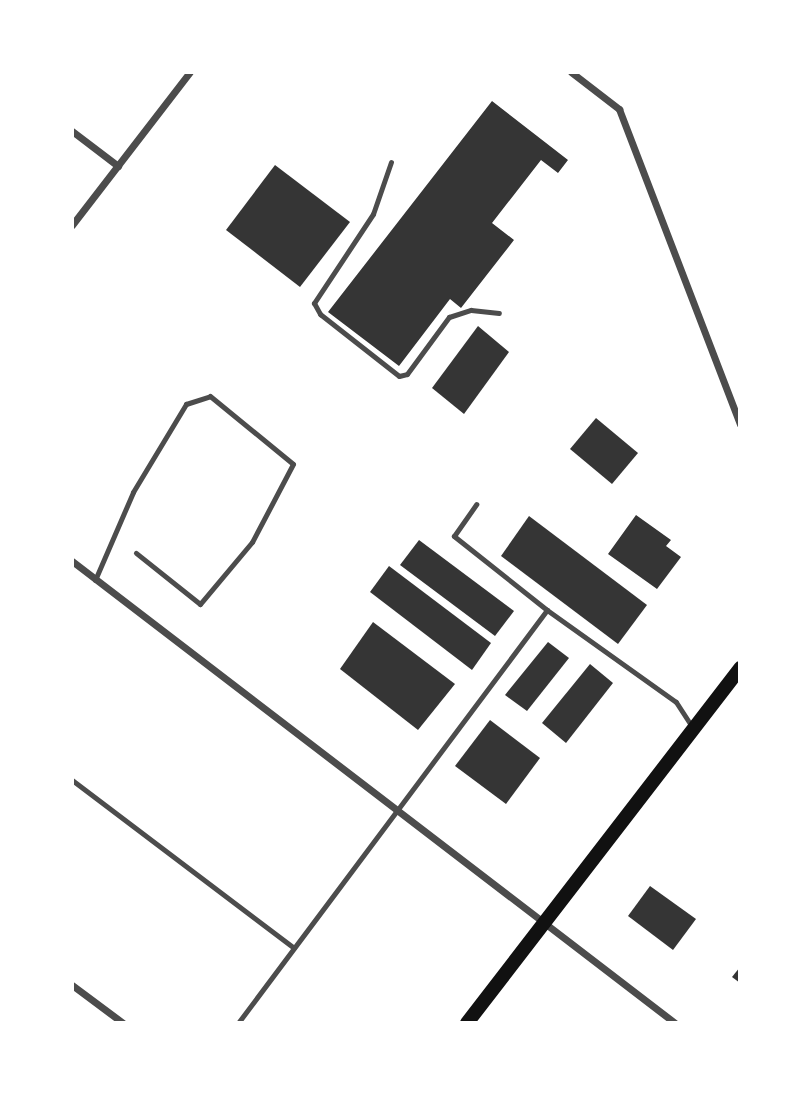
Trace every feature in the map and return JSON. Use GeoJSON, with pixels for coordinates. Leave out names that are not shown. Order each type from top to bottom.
{"type":"FeatureCollection","features":[{"type":"Feature","properties":{"kind":"main road"},"geometry":{"type":"LineString","coordinates":[[467,1023],[542,922],[740,668]]}},
{"type":"Feature","properties":{"kind":"street"},"geometry":{"type":"LineString","coordinates":[[72,225],[190,72]]}},
{"type":"Feature","properties":{"kind":"street"},"geometry":{"type":"LineString","coordinates":[[571,72],[619,109],[740,425]]}},
{"type":"Feature","properties":{"kind":"street"},"geometry":{"type":"LineString","coordinates":[[72,131],[118,166]]}},
{"type":"Feature","properties":{"kind":"street"},"geometry":{"type":"LineString","coordinates":[[72,561],[675,1023]]}},
{"type":"Feature","properties":{"kind":"street"},"geometry":{"type":"LineString","coordinates":[[72,985],[123,1023]]}},
{"type":"Feature","properties":{"kind":"lane"},"geometry":{"type":"LineString","coordinates":[[391,162],[373,214],[314,303],[320,314],[399,376],[407,374],[449,317],[471,310],[499,313]]}},
{"type":"Feature","properties":{"kind":"lane"},"geometry":{"type":"LineString","coordinates":[[96,580],[133,492],[186,404],[210,396],[293,464],[252,542],[200,604],[136,553]]}},
{"type":"Feature","properties":{"kind":"lane"},"geometry":{"type":"LineString","coordinates":[[476,504],[454,536],[547,610],[676,702],[693,729]]}},
{"type":"Feature","properties":{"kind":"lane"},"geometry":{"type":"LineString","coordinates":[[237,1023],[547,610]]}},
{"type":"Feature","properties":{"kind":"lane"},"geometry":{"type":"LineString","coordinates":[[72,780],[293,948]]}},
{"type":"Feature","properties":{"kind":"building"},"geometry":{"type":"Polygon","coordinates":[[[492,101],[568,160],[558,173],[541,160],[492,223],[514,240],[461,308],[450,299],[399,366],[328,312],[492,101]]]}},
{"type":"Feature","properties":{"kind":"building"},"geometry":{"type":"Polygon","coordinates":[[[275,165],[350,222],[300,287],[226,230],[275,165]]]}},
{"type":"Feature","properties":{"kind":"building"},"geometry":{"type":"Polygon","coordinates":[[[478,326],[509,352],[464,414],[432,388],[478,326]]]}},
{"type":"Feature","properties":{"kind":"building"},"geometry":{"type":"Polygon","coordinates":[[[596,418],[638,453],[612,484],[570,449],[596,418]]]}},
{"type":"Feature","properties":{"kind":"building"},"geometry":{"type":"Polygon","coordinates":[[[636,515],[671,540],[666,546],[681,557],[657,589],[608,554],[636,515]]]}},
{"type":"Feature","properties":{"kind":"building"},"geometry":{"type":"Polygon","coordinates":[[[529,516],[647,605],[618,644],[501,556],[529,516]]]}},
{"type":"Feature","properties":{"kind":"building"},"geometry":{"type":"Polygon","coordinates":[[[419,540],[514,611],[495,636],[400,565],[419,540]]]}},
{"type":"Feature","properties":{"kind":"building"},"geometry":{"type":"Polygon","coordinates":[[[389,566],[491,643],[472,670],[370,592],[389,566]]]}},
{"type":"Feature","properties":{"kind":"building"},"geometry":{"type":"Polygon","coordinates":[[[373,622],[455,684],[418,730],[340,669],[373,622]]]}},
{"type":"Feature","properties":{"kind":"building"},"geometry":{"type":"Polygon","coordinates":[[[548,642],[569,658],[527,711],[505,695],[548,642]]]}},
{"type":"Feature","properties":{"kind":"building"},"geometry":{"type":"Polygon","coordinates":[[[590,664],[613,683],[566,743],[542,723],[590,664]]]}},
{"type":"Feature","properties":{"kind":"building"},"geometry":{"type":"Polygon","coordinates":[[[490,720],[540,758],[506,804],[455,766],[490,720]]]}},
{"type":"Feature","properties":{"kind":"building"},"geometry":{"type":"Polygon","coordinates":[[[650,886],[696,919],[673,950],[628,916],[650,886]]]}},
{"type":"Feature","properties":{"kind":"building"},"geometry":{"type":"Polygon","coordinates":[[[740,967],[740,983],[732,977],[740,967]]]}}]}
